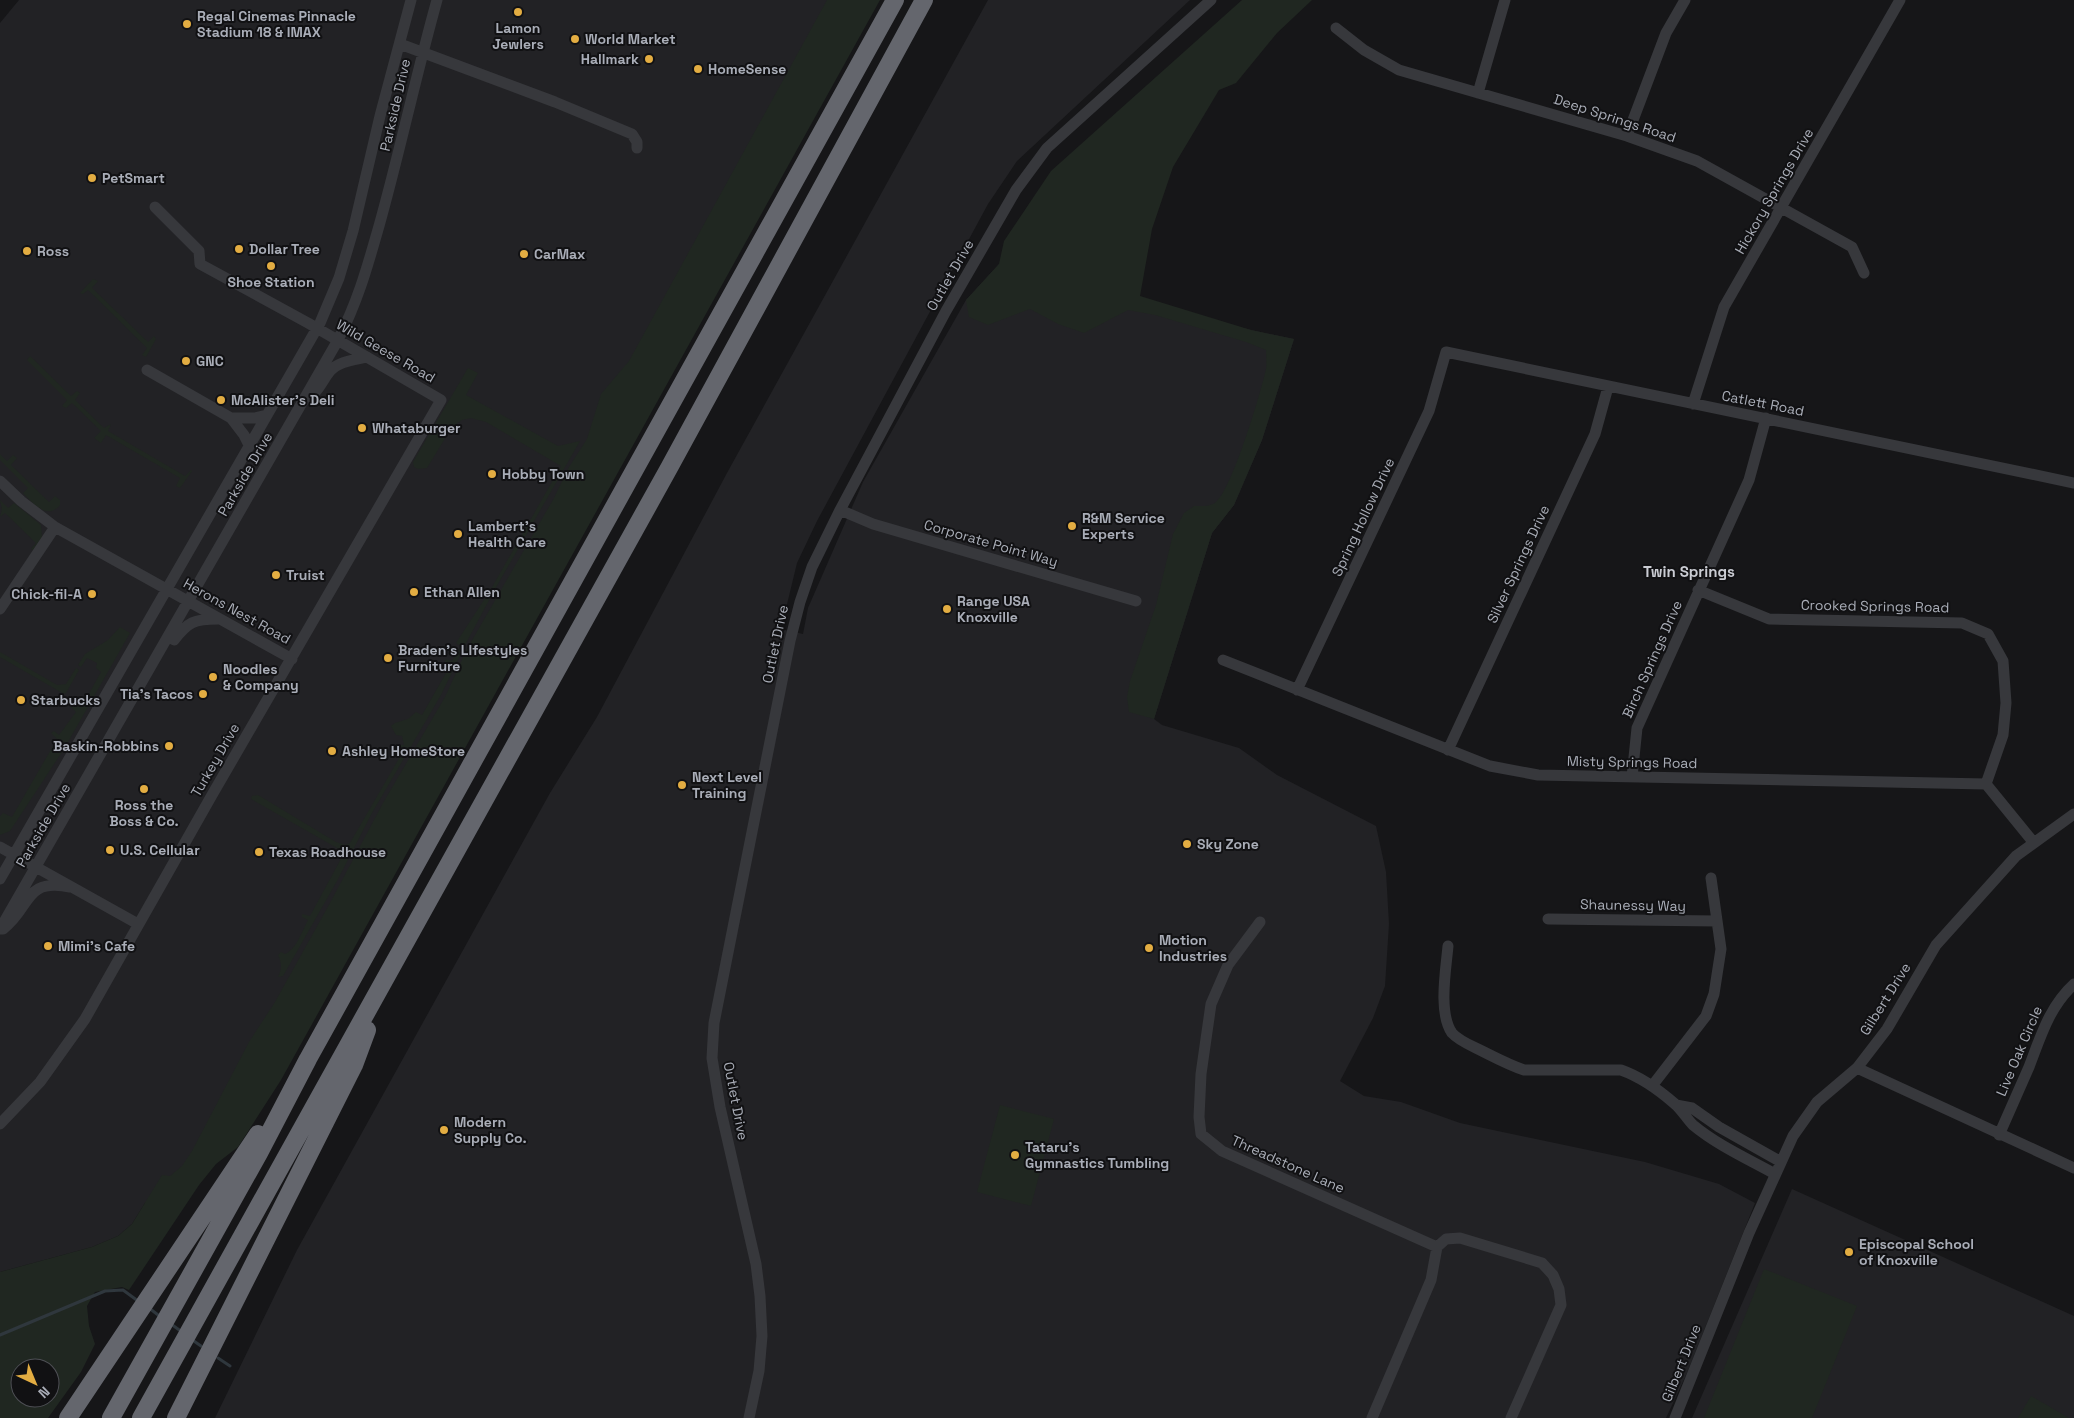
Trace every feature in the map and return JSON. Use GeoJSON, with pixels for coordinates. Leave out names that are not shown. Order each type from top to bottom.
{"type":"FeatureCollection","features":[{"type":"Feature","properties":{"kind":"highway"},"geometry":{"type":"LineString","coordinates":[[112,1418],[259,1153],[308,1059],[895,0]]}},
{"type":"Feature","properties":{"kind":"highway"},"geometry":{"type":"LineString","coordinates":[[140,1418],[669,468],[924,0]]}},
{"type":"Feature","properties":{"kind":"highway"},"geometry":{"type":"LineString","coordinates":[[176,1418],[354,1065],[387,974]]}},
{"type":"Feature","properties":{"kind":"highway"},"geometry":{"type":"LineString","coordinates":[[68,1418],[308,1059]]}},
{"type":"Feature","properties":{"kind":"street","name":"Parkside Drive"},"geometry":{"type":"LineString","coordinates":[[0,879],[317,328],[339,278],[353,231],[380,116],[412,0]]}},
{"type":"Feature","properties":{"kind":"street","name":"Parkside Drive"},"geometry":{"type":"LineString","coordinates":[[0,930],[189,602],[354,309],[366,275],[391,188],[437,0]]}},
{"type":"Feature","properties":{"kind":"street","name":"Outlet Drive"},"geometry":{"type":"LineString","coordinates":[[749,1418],[759,1371],[762,1336],[760,1296],[756,1264],[720,1107],[712,1058],[714,1023],[794,623],[812,567],[840,510],[946,310],[1030,169],[1047,148],[1211,0]]}},
{"type":"Feature","properties":{"kind":"street"},"geometry":{"type":"LineString","coordinates":[[1478,93],[1505,0]]}},
{"type":"Feature","properties":{"kind":"street"},"geometry":{"type":"LineString","coordinates":[[1627,136],[1666,33],[1685,0]]}},
{"type":"Feature","properties":{"kind":"street","name":"Hickory Springs Drive"},"geometry":{"type":"LineString","coordinates":[[1693,404],[1724,307],[1900,0]]}},
{"type":"Feature","properties":{"kind":"street","name":"Deep Springs Road"},"geometry":{"type":"LineString","coordinates":[[1336,28],[1364,50],[1399,70],[1627,136],[1697,161],[1852,247],[1864,273]]}},
{"type":"Feature","properties":{"kind":"street"},"geometry":{"type":"LineString","coordinates":[[400,44],[556,102],[632,134],[637,142],[637,148]]}},
{"type":"Feature","properties":{"kind":"street","name":"Wild Geese Road"},"geometry":{"type":"LineString","coordinates":[[154,207],[199,251],[200,264],[317,328],[441,400]]}},
{"type":"Feature","properties":{"kind":"street","name":"Catlett Road"},"geometry":{"type":"LineString","coordinates":[[1446,352],[2074,483]]}},
{"type":"Feature","properties":{"kind":"street","name":"Spring Hollow Drive"},"geometry":{"type":"LineString","coordinates":[[1297,690],[1429,411],[1446,352]]}},
{"type":"Feature","properties":{"kind":"street"},"geometry":{"type":"LineString","coordinates":[[302,403],[319,390],[331,370],[339,364],[367,357]]}},
{"type":"Feature","properties":{"kind":"street"},"geometry":{"type":"LineString","coordinates":[[147,370],[231,418],[249,445]]}},
{"type":"Feature","properties":{"kind":"street","name":"Silver Springs Drive"},"geometry":{"type":"LineString","coordinates":[[1448,750],[1595,434],[1608,387]]}},
{"type":"Feature","properties":{"kind":"street","name":"Turkey Drive"},"geometry":{"type":"LineString","coordinates":[[0,1124],[40,1082],[85,1019],[441,400]]}},
{"type":"Feature","properties":{"kind":"street"},"geometry":{"type":"LineString","coordinates":[[231,418],[255,418],[267,415]]}},
{"type":"Feature","properties":{"kind":"street","name":"Birch Springs Drive"},"geometry":{"type":"LineString","coordinates":[[1632,777],[1637,728],[1749,480],[1766,418]]}},
{"type":"Feature","properties":{"kind":"street","name":"Herons Nest Road"},"geometry":{"type":"LineString","coordinates":[[0,481],[21,501],[55,527],[292,659]]}},
{"type":"Feature","properties":{"kind":"street","name":"Corporate Point Way"},"geometry":{"type":"LineString","coordinates":[[840,510],[873,524],[1136,601]]}},
{"type":"Feature","properties":{"kind":"street"},"geometry":{"type":"LineString","coordinates":[[0,609],[55,527]]}},
{"type":"Feature","properties":{"kind":"street","name":"Crooked Springs Road"},"geometry":{"type":"LineString","coordinates":[[1698,590],[1769,619],[1962,623],[1988,634],[2003,662],[2006,703],[2003,735],[1986,784]]}},
{"type":"Feature","properties":{"kind":"street"},"geometry":{"type":"LineString","coordinates":[[156,659],[185,626],[203,619],[219,619]]}},
{"type":"Feature","properties":{"kind":"street","name":"Misty Springs Road"},"geometry":{"type":"LineString","coordinates":[[1223,660],[1490,766],[1538,775],[1986,784]]}},
{"type":"Feature","properties":{"kind":"street"},"geometry":{"type":"LineString","coordinates":[[1986,784],[2034,843]]}},
{"type":"Feature","properties":{"kind":"street","name":"Gilbert Drive"},"geometry":{"type":"LineString","coordinates":[[1675,1418],[1749,1233],[1793,1136],[1817,1102],[1857,1068],[1887,1029],[1936,945],[2016,856],[2074,814]]}},
{"type":"Feature","properties":{"kind":"street"},"geometry":{"type":"LineString","coordinates":[[0,846],[138,924]]}},
{"type":"Feature","properties":{"kind":"street"},"geometry":{"type":"LineString","coordinates":[[1652,1086],[1706,1016],[1711,1006],[1721,949],[1711,878]]}},
{"type":"Feature","properties":{"kind":"street"},"geometry":{"type":"LineString","coordinates":[[0,930],[14,920],[29,896],[40,888],[60,885],[77,889]]}},
{"type":"Feature","properties":{"kind":"street","name":"Shaunessy Way"},"geometry":{"type":"LineString","coordinates":[[1548,919],[1717,921]]}},
{"type":"Feature","properties":{"kind":"street","name":"Threadstone Lane"},"geometry":{"type":"LineString","coordinates":[[1260,922],[1228,965],[1211,1004],[1201,1074],[1199,1117],[1201,1134],[1222,1151],[1437,1247]]}},
{"type":"Feature","properties":{"kind":"street"},"geometry":{"type":"LineString","coordinates":[[1448,946],[1444,1000],[1446,1016],[1452,1032],[1459,1039],[1510,1066],[1524,1070],[1621,1070],[1643,1079],[1676,1105],[1693,1124],[1720,1143],[1775,1174]]}},
{"type":"Feature","properties":{"kind":"street","name":"Live Oak Circle"},"geometry":{"type":"LineString","coordinates":[[1999,1135],[2029,1067],[2044,1025],[2061,995],[2074,984]]}},
{"type":"Feature","properties":{"kind":"street"},"geometry":{"type":"LineString","coordinates":[[1857,1068],[2074,1168]]}},
{"type":"Feature","properties":{"kind":"street"},"geometry":{"type":"LineString","coordinates":[[1676,1105],[1692,1108],[1719,1127],[1781,1162]]}},
{"type":"Feature","properties":{"kind":"street"},"geometry":{"type":"LineString","coordinates":[[1372,1418],[1431,1280],[1437,1247],[1446,1239],[1460,1238],[1542,1263],[1553,1274],[1559,1289],[1561,1304],[1511,1418]]}},
{"type":"Feature","properties":{"kind":"shaded area"},"geometry":{"type":"Polygon","coordinates":[[[19,0],[835,0],[182,1177],[145,1203],[132,1224],[118,1236],[92,1247],[0,1272],[0,23],[19,0]]]}},
{"type":"Feature","properties":{"kind":"shaded area"},"geometry":{"type":"Polygon","coordinates":[[[827,0],[880,0],[281,1080],[238,1147],[216,1164],[199,1185],[129,1290],[122,1287],[95,1292],[87,1306],[89,1326],[95,1344],[81,1372],[60,1401],[60,1358],[10,1358],[10,1408],[55,1408],[48,1418],[0,1418],[0,1272],[92,1247],[118,1236],[132,1224],[162,1175],[170,1176],[182,1166],[192,1151],[249,1042],[275,1002],[330,903],[383,803],[445,697],[467,649],[554,498],[569,467],[587,439],[601,394],[629,361],[827,0]]]}},
{"type":"Feature","properties":{"kind":"shaded area"},"geometry":{"type":"Polygon","coordinates":[[[988,0],[1190,0],[1017,161],[988,204],[817,521],[797,563],[781,629],[803,634],[808,608],[863,482],[966,300],[999,264],[1251,330],[1294,339],[1262,440],[1234,505],[1212,533],[1154,719],[1162,725],[1239,748],[1277,775],[1376,826],[1386,872],[1389,924],[1385,986],[1373,1018],[1340,1081],[1364,1096],[1401,1102],[1460,1123],[1645,1162],[1719,1184],[1755,1203],[1687,1373],[1666,1418],[215,1418],[297,1250],[550,793],[597,717],[727,473],[988,0]]]}},
{"type":"Feature","properties":{"kind":"shaded area"},"geometry":{"type":"Polygon","coordinates":[[[1242,0],[1312,0],[1277,33],[1236,83],[1219,90],[1173,167],[1152,229],[1140,296],[1251,330],[1294,339],[1262,440],[1234,505],[1212,533],[1154,719],[1129,712],[1127,697],[1130,681],[1156,605],[1173,534],[1184,513],[1194,506],[1214,504],[1223,493],[1238,460],[1258,398],[1266,369],[1266,350],[1246,342],[1155,315],[1128,310],[1084,333],[1058,324],[1030,309],[988,325],[969,317],[966,300],[999,264],[1004,241],[1051,171],[1242,0]]]}},
{"type":"Feature","properties":{"kind":"shaded area"},"geometry":{"type":"Polygon","coordinates":[[[93,279],[98,281],[92,288],[148,342],[154,336],[156,339],[146,357],[142,355],[147,348],[88,290],[83,294],[80,293],[93,279]]]}},
{"type":"Feature","properties":{"kind":"shaded area"},"geometry":{"type":"Polygon","coordinates":[[[30,356],[71,396],[77,391],[80,393],[75,400],[104,428],[111,424],[108,431],[185,476],[191,470],[180,488],[176,486],[180,478],[106,435],[101,443],[94,438],[101,431],[72,403],[66,408],[62,406],[67,400],[27,360],[30,356]]]}},
{"type":"Feature","properties":{"kind":"shaded area"},"geometry":{"type":"Polygon","coordinates":[[[468,368],[478,373],[466,395],[558,446],[580,441],[494,591],[441,695],[372,813],[337,881],[283,976],[278,977],[281,966],[278,955],[281,952],[285,954],[289,952],[296,944],[308,920],[302,917],[302,914],[310,916],[343,855],[338,852],[337,848],[251,799],[252,796],[258,795],[336,842],[345,845],[350,843],[405,748],[404,746],[400,753],[397,751],[396,745],[404,745],[402,736],[396,735],[391,726],[408,719],[416,712],[422,715],[446,673],[441,669],[446,659],[452,661],[461,646],[456,643],[491,589],[561,466],[486,422],[471,418],[462,420],[452,427],[427,468],[418,469],[414,467],[413,462],[468,368]]]}},
{"type":"Feature","properties":{"kind":"shaded area"},"geometry":{"type":"Polygon","coordinates":[[[0,454],[7,461],[13,455],[17,458],[11,465],[49,502],[55,496],[60,500],[60,505],[50,511],[40,509],[23,493],[28,488],[0,460],[0,454]]]}},
{"type":"Feature","properties":{"kind":"shaded area"},"geometry":{"type":"Polygon","coordinates":[[[0,500],[8,508],[14,503],[41,525],[42,537],[33,550],[31,549],[36,543],[5,513],[0,517],[2,509],[0,500]]]}},
{"type":"Feature","properties":{"kind":"shaded area"},"geometry":{"type":"Polygon","coordinates":[[[120,627],[130,633],[64,749],[10,831],[0,835],[0,816],[3,813],[12,817],[57,739],[51,733],[54,731],[59,735],[76,712],[71,707],[76,699],[80,696],[86,699],[101,672],[96,668],[97,663],[87,658],[81,667],[78,665],[85,654],[108,640],[120,627]]]}},
{"type":"Feature","properties":{"kind":"shaded area"},"geometry":{"type":"Polygon","coordinates":[[[0,652],[57,685],[66,684],[76,668],[79,670],[64,694],[0,657],[0,652]]]}},
{"type":"Feature","properties":{"kind":"shaded area","name":"Tataru's Gymnastics Tumbling"},"geometry":{"type":"Polygon","coordinates":[[[1000,1105],[1054,1119],[1031,1206],[977,1192],[1000,1105]]]}},
{"type":"Feature","properties":{"kind":"shaded area","name":"Episcopal School of Knoxville"},"geometry":{"type":"Polygon","coordinates":[[[1792,1189],[2074,1316],[2074,1418],[1692,1418],[1792,1189]]]}},
{"type":"Feature","properties":{"kind":"shaded area"},"geometry":{"type":"Polygon","coordinates":[[[1764,1269],[1857,1306],[1812,1418],[1704,1418],[1764,1269]]]}},
{"type":"Feature","properties":{"kind":"shaded area"},"geometry":{"type":"Polygon","coordinates":[[[2031,1396],[2069,1418],[2018,1418],[2031,1396]]]}},
{"type":"Feature","properties":{"kind":"waterway"},"geometry":{"type":"LineString","coordinates":[[0,1335],[105,1291],[123,1290],[138,1301]]}},
{"type":"Feature","properties":{"kind":"waterway"},"geometry":{"type":"LineString","coordinates":[[149,1308],[162,1318]]}},
{"type":"Feature","properties":{"kind":"waterway"},"geometry":{"type":"LineString","coordinates":[[171,1324],[182,1332]]}},
{"type":"Feature","properties":{"kind":"waterway"},"geometry":{"type":"LineString","coordinates":[[191,1339],[201,1346]]}},
{"type":"Feature","properties":{"kind":"waterway"},"geometry":{"type":"LineString","coordinates":[[218,1358],[230,1366]]}},
{"type":"Feature","properties":{"kind":"place","name":"Lamon Jewlers"},"geometry":{"type":"Point","coordinates":[518,12]}},
{"type":"Feature","properties":{"kind":"place","name":"Regal Cinemas Pinnacle Stadium 18 & IMAX"},"geometry":{"type":"Point","coordinates":[187,24]}},
{"type":"Feature","properties":{"kind":"place","name":"World Market"},"geometry":{"type":"Point","coordinates":[575,39]}},
{"type":"Feature","properties":{"kind":"place","name":"Hallmark"},"geometry":{"type":"Point","coordinates":[649,59]}},
{"type":"Feature","properties":{"kind":"place","name":"HomeSense"},"geometry":{"type":"Point","coordinates":[698,69]}},
{"type":"Feature","properties":{"kind":"place","name":"PetSmart"},"geometry":{"type":"Point","coordinates":[92,178]}},
{"type":"Feature","properties":{"kind":"place","name":"Dollar Tree"},"geometry":{"type":"Point","coordinates":[239,249]}},
{"type":"Feature","properties":{"kind":"place","name":"Ross"},"geometry":{"type":"Point","coordinates":[27,251]}},
{"type":"Feature","properties":{"kind":"place","name":"CarMax"},"geometry":{"type":"Point","coordinates":[524,254]}},
{"type":"Feature","properties":{"kind":"place","name":"Shoe Station"},"geometry":{"type":"Point","coordinates":[271,266]}},
{"type":"Feature","properties":{"kind":"place","name":"GNC"},"geometry":{"type":"Point","coordinates":[186,361]}},
{"type":"Feature","properties":{"kind":"place","name":"McAlister's Deli"},"geometry":{"type":"Point","coordinates":[221,400]}},
{"type":"Feature","properties":{"kind":"place","name":"Whataburger"},"geometry":{"type":"Point","coordinates":[362,428]}},
{"type":"Feature","properties":{"kind":"place","name":"Hobby Town"},"geometry":{"type":"Point","coordinates":[492,474]}},
{"type":"Feature","properties":{"kind":"place","name":"R&M Service Experts"},"geometry":{"type":"Point","coordinates":[1072,526]}},
{"type":"Feature","properties":{"kind":"place","name":"Lambert's Health Care"},"geometry":{"type":"Point","coordinates":[458,534]}},
{"type":"Feature","properties":{"kind":"place","name":"Truist"},"geometry":{"type":"Point","coordinates":[276,575]}},
{"type":"Feature","properties":{"kind":"place","name":"Ethan Allen"},"geometry":{"type":"Point","coordinates":[414,592]}},
{"type":"Feature","properties":{"kind":"place","name":"Chick-fil-A"},"geometry":{"type":"Point","coordinates":[92,594]}},
{"type":"Feature","properties":{"kind":"place","name":"Range USA Knoxville"},"geometry":{"type":"Point","coordinates":[947,609]}},
{"type":"Feature","properties":{"kind":"place","name":"Braden's LIfestyles Furniture"},"geometry":{"type":"Point","coordinates":[388,658]}},
{"type":"Feature","properties":{"kind":"place","name":"Noodles & Company"},"geometry":{"type":"Point","coordinates":[213,677]}},
{"type":"Feature","properties":{"kind":"place","name":"Tia's Tacos"},"geometry":{"type":"Point","coordinates":[203,694]}},
{"type":"Feature","properties":{"kind":"place","name":"Starbucks"},"geometry":{"type":"Point","coordinates":[21,700]}},
{"type":"Feature","properties":{"kind":"place","name":"Baskin-Robbins"},"geometry":{"type":"Point","coordinates":[169,746]}},
{"type":"Feature","properties":{"kind":"place","name":"Ashley HomeStore"},"geometry":{"type":"Point","coordinates":[332,751]}},
{"type":"Feature","properties":{"kind":"place","name":"Next Level Training"},"geometry":{"type":"Point","coordinates":[682,785]}},
{"type":"Feature","properties":{"kind":"place","name":"Ross the Boss & Co."},"geometry":{"type":"Point","coordinates":[144,789]}},
{"type":"Feature","properties":{"kind":"place","name":"Sky Zone"},"geometry":{"type":"Point","coordinates":[1187,844]}},
{"type":"Feature","properties":{"kind":"place","name":"U.S. Cellular"},"geometry":{"type":"Point","coordinates":[110,850]}},
{"type":"Feature","properties":{"kind":"place","name":"Texas Roadhouse"},"geometry":{"type":"Point","coordinates":[259,852]}},
{"type":"Feature","properties":{"kind":"place","name":"Mimi's Cafe"},"geometry":{"type":"Point","coordinates":[48,946]}},
{"type":"Feature","properties":{"kind":"place","name":"Motion Industries"},"geometry":{"type":"Point","coordinates":[1149,948]}},
{"type":"Feature","properties":{"kind":"place","name":"Modern Supply Co."},"geometry":{"type":"Point","coordinates":[444,1130]}},
{"type":"Feature","properties":{"kind":"place","name":"Tataru's Gymnastics Tumbling"},"geometry":{"type":"Point","coordinates":[1015,1155]}},
{"type":"Feature","properties":{"kind":"place","name":"Episcopal School of Knoxville"},"geometry":{"type":"Point","coordinates":[1849,1252]}},
{"type":"Feature","properties":{"kind":"district","name":"Twin Springs"},"geometry":{"type":"Point","coordinates":[1689,572]}}]}
